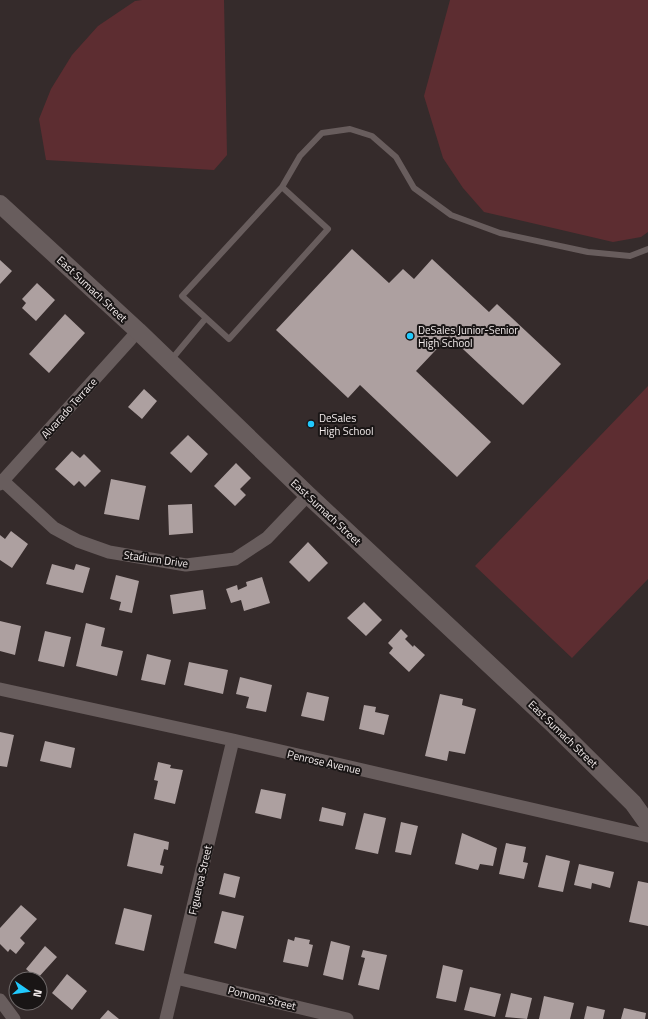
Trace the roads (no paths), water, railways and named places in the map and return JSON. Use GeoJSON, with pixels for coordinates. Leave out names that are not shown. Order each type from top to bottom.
{"type":"FeatureCollection","features":[{"type":"Feature","properties":{"kind":"street","name":"East Sumach Street"},"geometry":{"type":"LineString","coordinates":[[0,204],[138,331],[308,495],[597,767],[633,803],[648,824]]}},
{"type":"Feature","properties":{"kind":"street","name":"Alvarado Terrace"},"geometry":{"type":"LineString","coordinates":[[1,483],[138,331]]}},
{"type":"Feature","properties":{"kind":"street","name":"Stadium Drive"},"geometry":{"type":"LineString","coordinates":[[1,483],[54,528],[78,541],[109,552],[186,565],[235,559],[267,538],[308,495]]}},
{"type":"Feature","properties":{"kind":"street","name":"Penrose Avenue"},"geometry":{"type":"LineString","coordinates":[[0,689],[233,740],[648,836]]}},
{"type":"Feature","properties":{"kind":"street","name":"Figueroa Street"},"geometry":{"type":"LineString","coordinates":[[166,1019],[233,740]]}},
{"type":"Feature","properties":{"kind":"street","name":"Pomona Street"},"geometry":{"type":"LineString","coordinates":[[176,978],[347,1019]]}},
{"type":"Feature","properties":{"kind":"street"},"geometry":{"type":"LineString","coordinates":[[0,1000],[14,1019]]}},
{"type":"Feature","properties":{"kind":"lane"},"geometry":{"type":"LineString","coordinates":[[282,187],[328,229],[229,339],[182,296],[282,187],[300,156],[322,133],[350,129],[372,136],[396,157],[414,188],[451,215],[500,233],[588,252],[630,256],[648,249]]}},
{"type":"Feature","properties":{"kind":"lane"},"geometry":{"type":"LineString","coordinates":[[170,362],[206,318]]}},
{"type":"Feature","properties":{"kind":"place","name":"DeSales Junior-Senior High School"},"geometry":{"type":"Point","coordinates":[410,336]}},
{"type":"Feature","properties":{"kind":"place","name":"DeSales High School"},"geometry":{"type":"Point","coordinates":[311,424]}}]}
